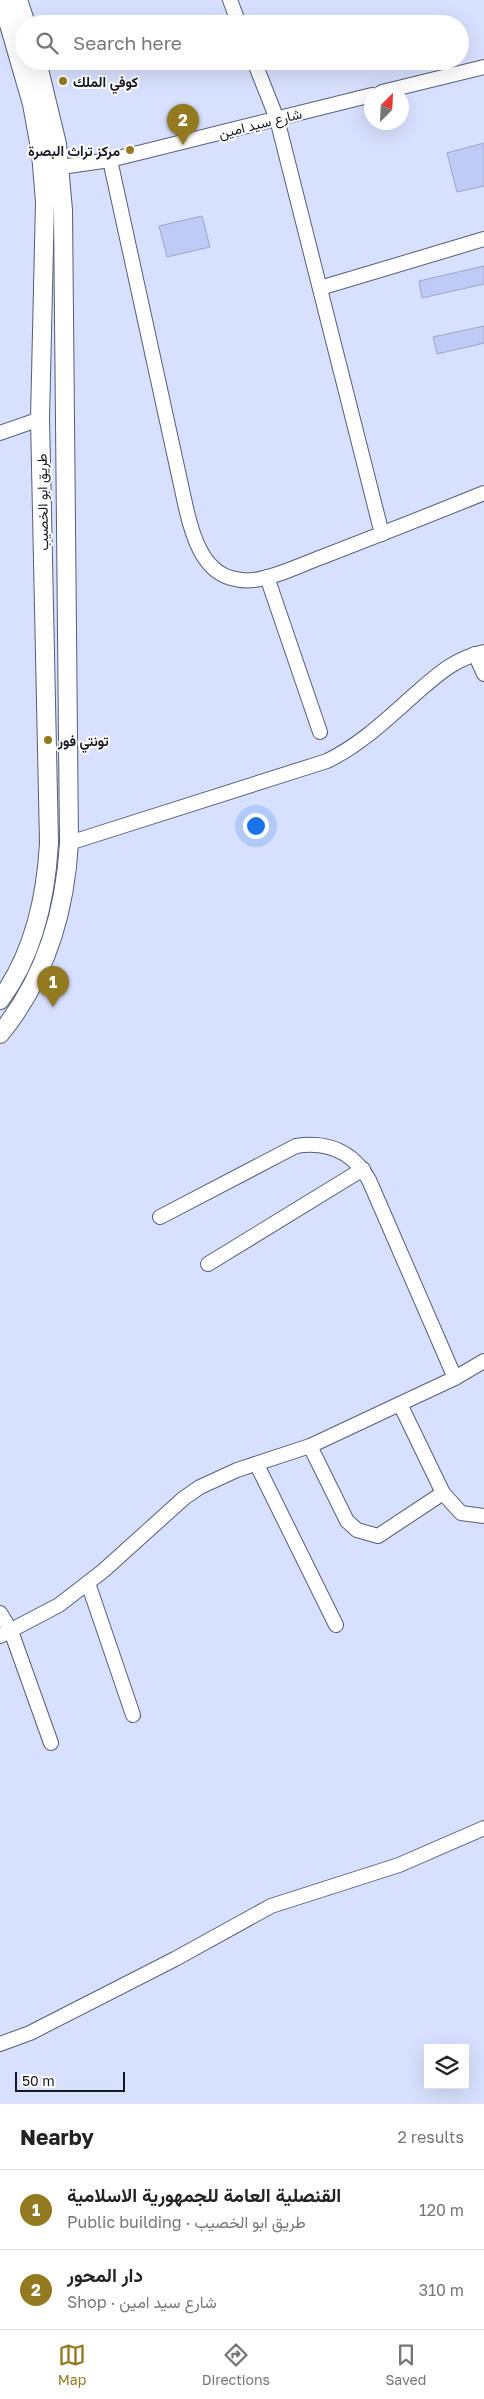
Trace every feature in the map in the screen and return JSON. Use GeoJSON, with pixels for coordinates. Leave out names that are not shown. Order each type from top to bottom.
{"type":"FeatureCollection","features":[{"type":"Feature","properties":{"kind":"main road","name":"طريق ابو الخصيب"},"geometry":{"type":"LineString","coordinates":[[2,0],[15,45]]}},
{"type":"Feature","properties":{"kind":"main road"},"geometry":{"type":"LineString","coordinates":[[18,0],[23,15]]}},
{"type":"Feature","properties":{"kind":"main road","name":"طريق ابو الخصيب"},"geometry":{"type":"LineString","coordinates":[[0,1000],[28,948],[37,923],[48,870],[40,419],[45,227],[44,178],[32,104],[22,70]]}},
{"type":"Feature","properties":{"kind":"main road","name":"طريق ابو الخصيب"},"geometry":{"type":"LineString","coordinates":[[0,1034],[19,1009],[46,957],[63,901],[69,843],[65,528],[64,210],[61,167],[53,121],[39,70]]}},
{"type":"Feature","properties":{"kind":"main road"},"geometry":{"type":"LineString","coordinates":[[42,529],[65,528]]}},
{"type":"Feature","properties":{"kind":"street"},"geometry":{"type":"LineString","coordinates":[[230,0],[236,15]]}},
{"type":"Feature","properties":{"kind":"street"},"geometry":{"type":"LineString","coordinates":[[409,85],[484,67]]}},
{"type":"Feature","properties":{"kind":"street"},"geometry":{"type":"LineString","coordinates":[[258,70],[277,119],[382,534]]}},
{"type":"Feature","properties":{"kind":"street","name":"شارع سيد امين"},"geometry":{"type":"LineString","coordinates":[[61,167],[110,160],[364,97]]}},
{"type":"Feature","properties":{"kind":"street"},"geometry":{"type":"LineString","coordinates":[[110,160],[192,531],[206,560],[216,570],[229,578],[241,580],[267,577],[484,493]]}},
{"type":"Feature","properties":{"kind":"street"},"geometry":{"type":"LineString","coordinates":[[320,288],[484,239]]}},
{"type":"Feature","properties":{"kind":"street"},"geometry":{"type":"LineString","coordinates":[[0,432],[40,419]]}},
{"type":"Feature","properties":{"kind":"street"},"geometry":{"type":"LineString","coordinates":[[267,577],[320,732]]}},
{"type":"Feature","properties":{"kind":"street"},"geometry":{"type":"LineString","coordinates":[[69,843],[313,766],[335,757],[362,740],[434,676],[479,653],[484,674]]}},
{"type":"Feature","properties":{"kind":"street"},"geometry":{"type":"LineString","coordinates":[[160,1217],[296,1146],[308,1144],[333,1147],[344,1153],[363,1169],[455,1378]]}},
{"type":"Feature","properties":{"kind":"street"},"geometry":{"type":"LineString","coordinates":[[208,1264],[363,1169]]}},
{"type":"Feature","properties":{"kind":"street"},"geometry":{"type":"LineString","coordinates":[[5,1634],[59,1605],[88,1583],[184,1498],[200,1487],[237,1470],[310,1446],[455,1378],[484,1361]]}},
{"type":"Feature","properties":{"kind":"street"},"geometry":{"type":"LineString","coordinates":[[400,1404],[443,1493],[460,1513],[484,1516]]}},
{"type":"Feature","properties":{"kind":"street"},"geometry":{"type":"LineString","coordinates":[[310,1446],[347,1521],[357,1530],[378,1536],[443,1493]]}},
{"type":"Feature","properties":{"kind":"street"},"geometry":{"type":"LineString","coordinates":[[257,1465],[336,1625]]}},
{"type":"Feature","properties":{"kind":"street"},"geometry":{"type":"LineString","coordinates":[[88,1583],[134,1715]]}},
{"type":"Feature","properties":{"kind":"street"},"geometry":{"type":"LineString","coordinates":[[0,1613],[5,1634],[51,1743]]}},
{"type":"Feature","properties":{"kind":"street"},"geometry":{"type":"LineString","coordinates":[[0,2044],[30,2032],[175,1959],[271,1906],[399,1865],[484,1828]]}},
{"type":"Feature","properties":{"kind":"building"},"geometry":{"type":"Polygon","coordinates":[[[484,143],[484,186],[457,192],[447,153],[484,143]]]}},
{"type":"Feature","properties":{"kind":"building"},"geometry":{"type":"Polygon","coordinates":[[[202,216],[210,247],[167,257],[159,226],[202,216]]]}},
{"type":"Feature","properties":{"kind":"building"},"geometry":{"type":"Polygon","coordinates":[[[484,266],[484,284],[422,298],[419,281],[484,266]]]}},
{"type":"Feature","properties":{"kind":"building"},"geometry":{"type":"Polygon","coordinates":[[[484,326],[484,343],[437,354],[433,337],[484,326]]]}},
{"type":"Feature","properties":{"kind":"place","name":"كوفي الملك"},"geometry":{"type":"Point","coordinates":[63,81]}},
{"type":"Feature","properties":{"kind":"place","name":"دار المحور"},"geometry":{"type":"Point","coordinates":[183,145]}},
{"type":"Feature","properties":{"kind":"place","name":"مركز تراث البصرة"},"geometry":{"type":"Point","coordinates":[130,150]}},
{"type":"Feature","properties":{"kind":"place","name":"تونتي فور"},"geometry":{"type":"Point","coordinates":[48,740]}},
{"type":"Feature","properties":{"kind":"place","name":"القنصلية العامة للجمهورية الاسلامية"},"geometry":{"type":"Point","coordinates":[53,1007]}}]}
